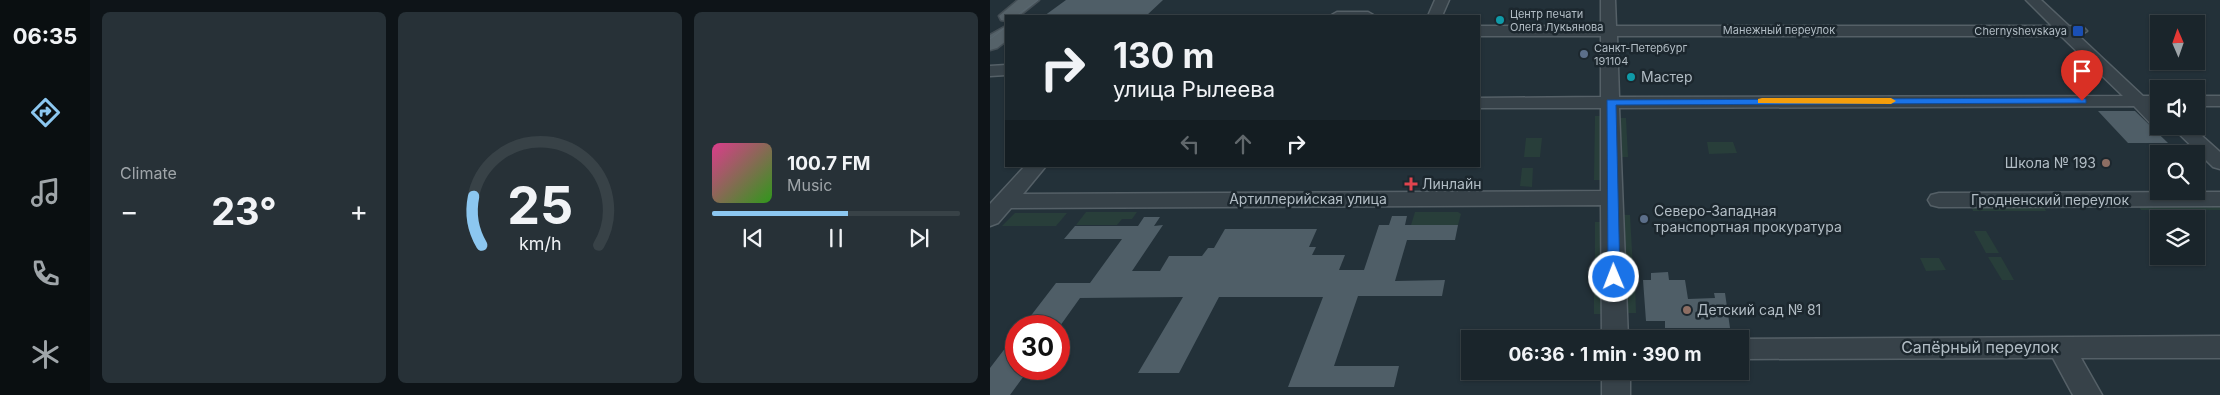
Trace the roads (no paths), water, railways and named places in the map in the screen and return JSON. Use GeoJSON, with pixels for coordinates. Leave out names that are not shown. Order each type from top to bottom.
{"type":"FeatureCollection","features":[{"type":"Feature","properties":{"kind":"main road"},"geometry":{"type":"LineString","coordinates":[[1010,15],[1030,0]]}},
{"type":"Feature","properties":{"kind":"main road"},"geometry":{"type":"LineString","coordinates":[[1028,15],[1049,0]]}},
{"type":"Feature","properties":{"kind":"main road"},"geometry":{"type":"LineString","coordinates":[[990,29],[1005,18]]}},
{"type":"Feature","properties":{"kind":"main road"},"geometry":{"type":"LineString","coordinates":[[990,44],[1005,33]]}},
{"type":"Feature","properties":{"kind":"street"},"geometry":{"type":"LineString","coordinates":[[1435,15],[1442,0]]}},
{"type":"Feature","properties":{"kind":"street"},"geometry":{"type":"LineString","coordinates":[[1608,0],[1615,330]]}},
{"type":"Feature","properties":{"kind":"street"},"geometry":{"type":"LineString","coordinates":[[2033,0],[2072,31],[2150,100]]}},
{"type":"Feature","properties":{"kind":"street"},"geometry":{"type":"LineString","coordinates":[[2046,0],[2072,31]]}},
{"type":"Feature","properties":{"kind":"street","name":"Манежный переулок"},"geometry":{"type":"LineString","coordinates":[[1480,30],[2072,31]]}},
{"type":"Feature","properties":{"kind":"street"},"geometry":{"type":"LineString","coordinates":[[990,71],[1005,70]]}},
{"type":"Feature","properties":{"kind":"street"},"geometry":{"type":"LineString","coordinates":[[2205,101],[2220,100]]}},
{"type":"Feature","properties":{"kind":"street"},"geometry":{"type":"LineString","coordinates":[[1480,103],[2150,102]]}},
{"type":"Feature","properties":{"kind":"street"},"geometry":{"type":"LineString","coordinates":[[2173,135],[2184,145]]}},
{"type":"Feature","properties":{"kind":"street"},"geometry":{"type":"LineString","coordinates":[[2189,135],[2220,164]]}},
{"type":"Feature","properties":{"kind":"street"},"geometry":{"type":"LineString","coordinates":[[2205,166],[2220,180]]}},
{"type":"Feature","properties":{"kind":"street"},"geometry":{"type":"LineString","coordinates":[[990,218],[1035,167]]}},
{"type":"Feature","properties":{"kind":"street","name":"Артиллерийская улица"},"geometry":{"type":"LineString","coordinates":[[1004,201],[1613,198]]}},
{"type":"Feature","properties":{"kind":"street","name":"Гродненский переулок"},"geometry":{"type":"LineString","coordinates":[[1939,200],[2220,200]]}},
{"type":"Feature","properties":{"kind":"street"},"geometry":{"type":"LineString","coordinates":[[2060,347],[2088,395]]}},
{"type":"Feature","properties":{"kind":"street","name":"Сапёрный переулок"},"geometry":{"type":"LineString","coordinates":[[1749,348],[2220,347]]}},
{"type":"Feature","properties":{"kind":"street"},"geometry":{"type":"LineString","coordinates":[[1616,380],[1616,395]]}},
{"type":"Feature","properties":{"kind":"tram line"},"geometry":{"type":"LineString","coordinates":[[1017,15],[1038,0]]}},
{"type":"Feature","properties":{"kind":"tram line"},"geometry":{"type":"LineString","coordinates":[[990,39],[1005,28]]}},
{"type":"Feature","properties":{"kind":"place","name":"Центр печати Олега Лукьянова"},"geometry":{"type":"Point","coordinates":[1500,20]}},
{"type":"Feature","properties":{"kind":"place","name":"Chernyshevskaya"},"geometry":{"type":"Point","coordinates":[2078,31]}},
{"type":"Feature","properties":{"kind":"place","name":"Санкт-Петербург 191104"},"geometry":{"type":"Point","coordinates":[1584,54]}},
{"type":"Feature","properties":{"kind":"place","name":"Мастер"},"geometry":{"type":"Point","coordinates":[1631,77]}},
{"type":"Feature","properties":{"kind":"place","name":"Школа № 193"},"geometry":{"type":"Point","coordinates":[2106,163]}},
{"type":"Feature","properties":{"kind":"place","name":"Линлайн"},"geometry":{"type":"Point","coordinates":[1411,184]}},
{"type":"Feature","properties":{"kind":"place","name":"Северо-Западная транспортная прокуратура"},"geometry":{"type":"Point","coordinates":[1644,219]}},
{"type":"Feature","properties":{"kind":"place","name":"Детский сад № 81"},"geometry":{"type":"Point","coordinates":[1687,310]}}]}
